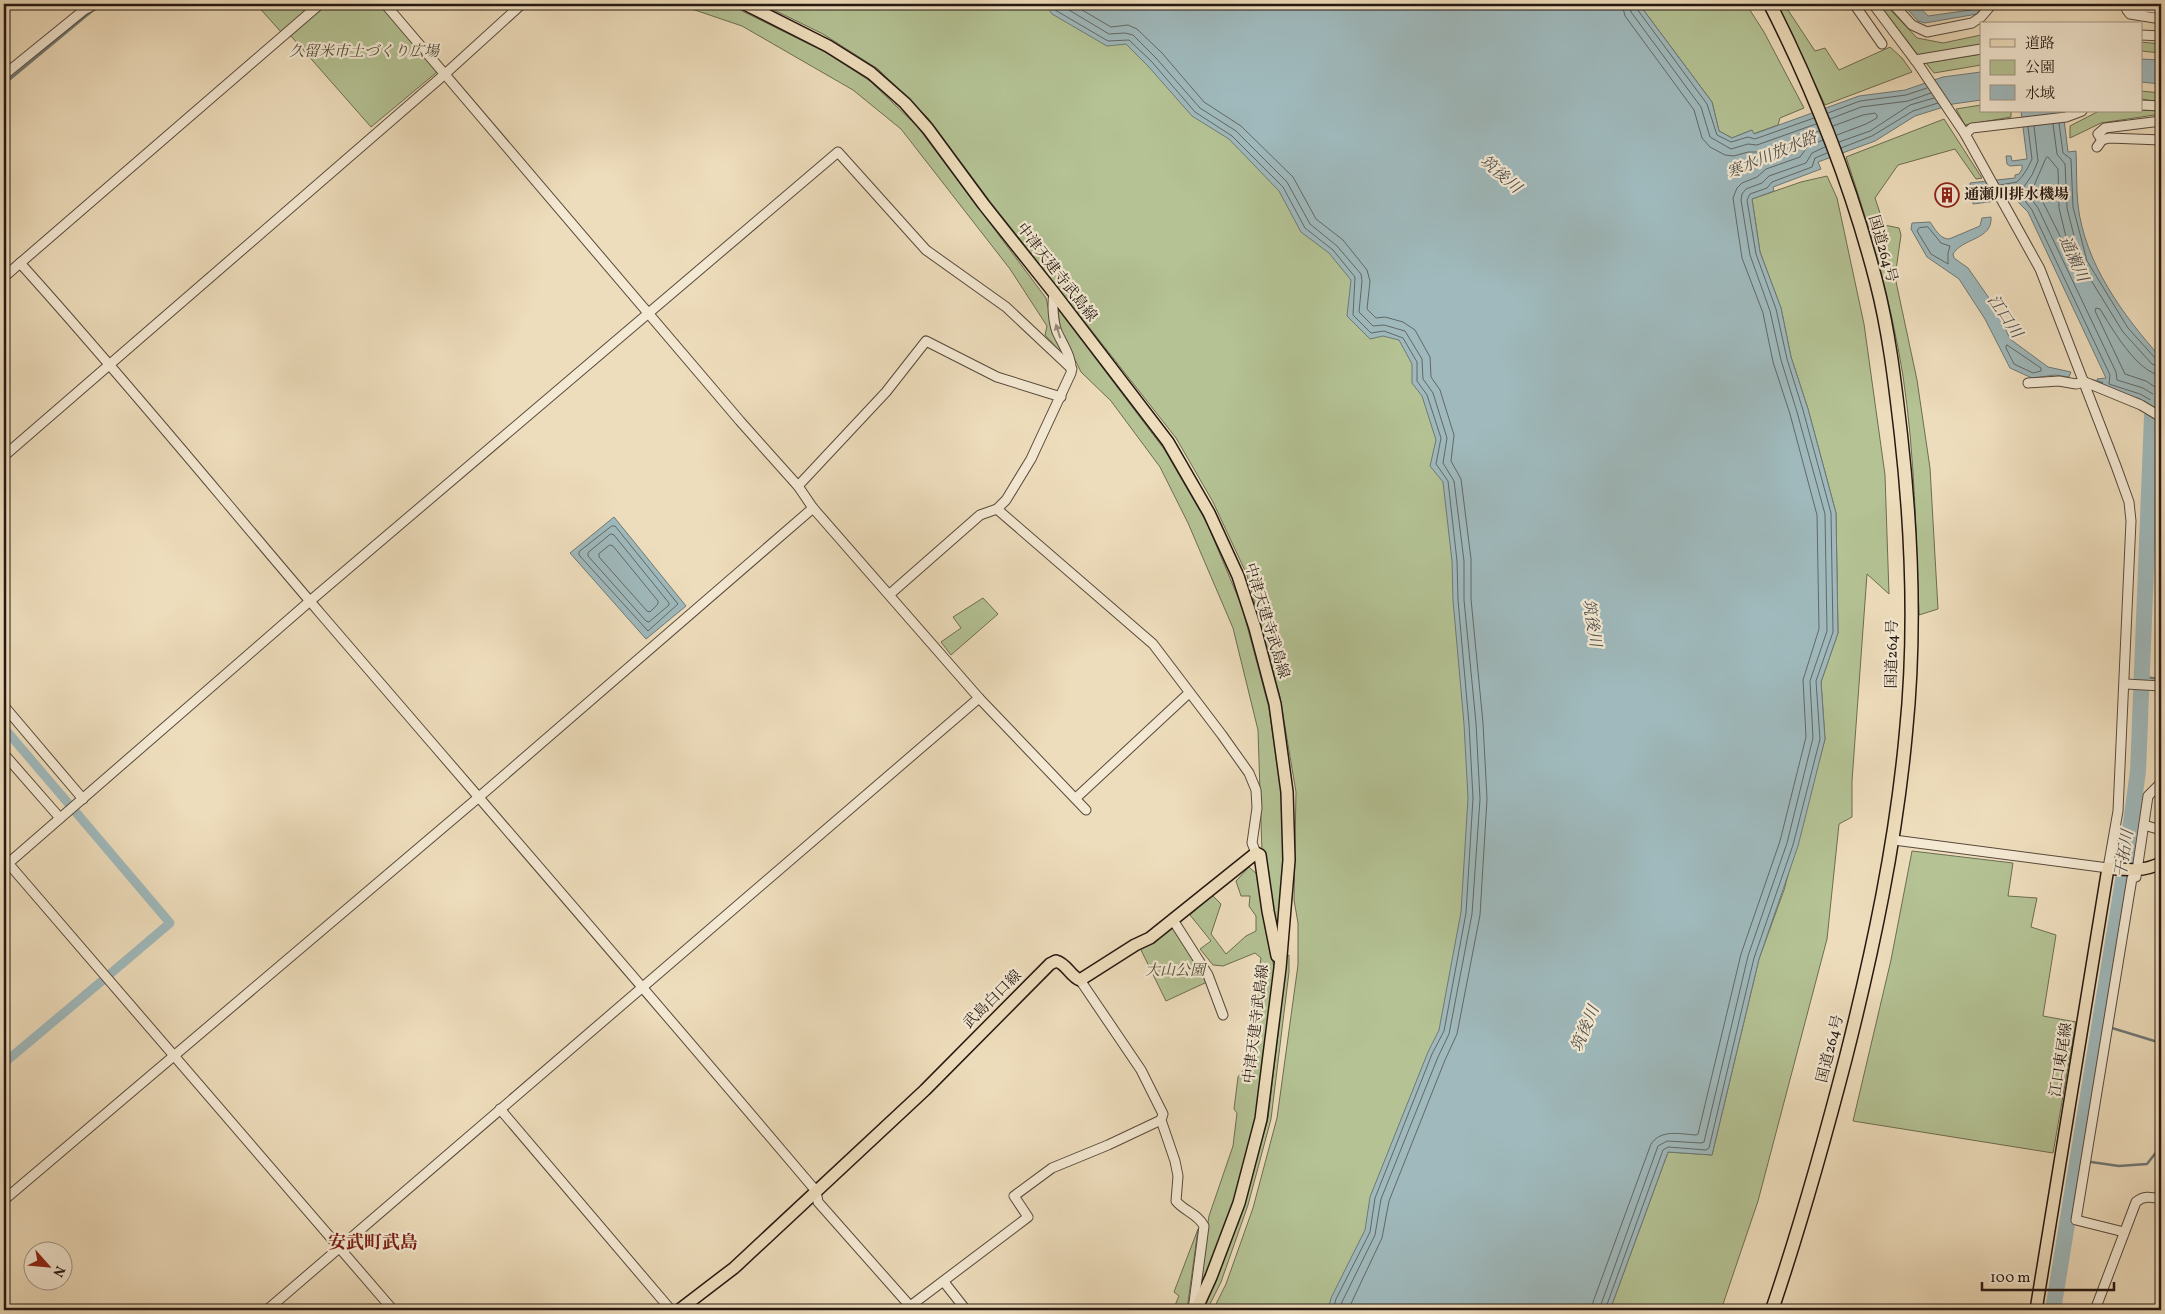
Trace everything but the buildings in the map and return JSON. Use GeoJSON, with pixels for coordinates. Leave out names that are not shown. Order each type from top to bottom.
{"type":"FeatureCollection","features":[{"type":"Feature","properties":{"kind":"highway","name":"国道264号"},"geometry":{"type":"LineString","coordinates":[[1770,4],[1793,50],[1838,157],[1876,282],[1893,368],[1907,490],[1911,559],[1911,654],[1907,729],[1894,840],[1870,964],[1827,1130],[1772,1310]]}},
{"type":"Feature","properties":{"kind":"main road","name":"中津天建寺武島線"},"geometry":{"type":"LineString","coordinates":[[745,4],[828,46],[871,73],[906,103],[1054,292],[1168,442],[1209,513],[1238,576],[1255,628],[1275,704],[1287,792],[1289,860],[1280,968],[1261,1119],[1239,1203],[1211,1277],[1194,1310]]}},
{"type":"Feature","properties":{"kind":"main road"},"geometry":{"type":"LineString","coordinates":[[1080,980],[1135,944],[1150,938],[1256,853],[1260,854],[1268,911],[1280,968]]}},
{"type":"Feature","properties":{"kind":"main road"},"geometry":{"type":"LineString","coordinates":[[2112,868],[2135,871],[2150,869],[2161,863]]}},
{"type":"Feature","properties":{"kind":"main road","name":"江口東尾線"},"geometry":{"type":"LineString","coordinates":[[2036,1310],[2112,868]]}},
{"type":"Feature","properties":{"kind":"main road","name":"武島白口線"},"geometry":{"type":"LineString","coordinates":[[679,1310],[734,1268],[925,1090],[1050,964],[1056,961],[1062,962],[1076,979],[1080,980]]}},
{"type":"Feature","properties":{"kind":"street"},"geometry":{"type":"LineString","coordinates":[[4,75],[84,10],[96,4]]}},
{"type":"Feature","properties":{"kind":"street"},"geometry":{"type":"LineString","coordinates":[[4,277],[320,4]]}},
{"type":"Feature","properties":{"kind":"street"},"geometry":{"type":"LineString","coordinates":[[385,4],[740,421],[798,486],[814,508],[979,698],[1086,810]]}},
{"type":"Feature","properties":{"kind":"street"},"geometry":{"type":"LineString","coordinates":[[4,456],[445,74],[522,4]]}},
{"type":"Feature","properties":{"kind":"street"},"geometry":{"type":"LineString","coordinates":[[1854,4],[1882,44]]}},
{"type":"Feature","properties":{"kind":"street"},"geometry":{"type":"LineString","coordinates":[[1873,4],[1917,62],[1963,131],[2005,202],[2040,269],[2126,493],[2132,522],[2130,685],[2112,868],[1894,840]]}},
{"type":"Feature","properties":{"kind":"street"},"geometry":{"type":"LineString","coordinates":[[1893,4],[1912,25],[1927,32],[1972,23],[1981,17],[1992,4]]}},
{"type":"Feature","properties":{"kind":"street"},"geometry":{"type":"LineString","coordinates":[[2126,7],[2161,9]]}},
{"type":"Feature","properties":{"kind":"street"},"geometry":{"type":"LineString","coordinates":[[2126,7],[2136,16],[2161,19]]}},
{"type":"Feature","properties":{"kind":"street"},"geometry":{"type":"LineString","coordinates":[[2142,35],[2161,36]]}},
{"type":"Feature","properties":{"kind":"street"},"geometry":{"type":"LineString","coordinates":[[1917,62],[1980,49]]}},
{"type":"Feature","properties":{"kind":"street"},"geometry":{"type":"LineString","coordinates":[[2142,105],[2161,106]]}},
{"type":"Feature","properties":{"kind":"street"},"geometry":{"type":"LineString","coordinates":[[1963,131],[1972,128],[2066,117],[2079,112]]}},
{"type":"Feature","properties":{"kind":"street"},"geometry":{"type":"LineString","coordinates":[[2161,121],[2104,128],[2098,134],[2099,143],[2109,138],[2161,140]]}},
{"type":"Feature","properties":{"kind":"street"},"geometry":{"type":"LineString","coordinates":[[393,1310],[6,865],[310,601],[838,152],[926,250],[1006,307],[1072,368]]}},
{"type":"Feature","properties":{"kind":"street"},"geometry":{"type":"LineString","coordinates":[[20,263],[110,363],[310,601],[816,1191],[818,1202],[907,1308],[1028,1217],[1014,1196],[1022,1190],[1052,1168],[1108,1145],[1161,1120]]}},
{"type":"Feature","properties":{"kind":"street"},"geometry":{"type":"LineString","coordinates":[[890,594],[980,515],[997,509],[1006,500],[1030,459],[1061,397],[1072,368],[1056,330],[1052,300],[1054,292]]}},
{"type":"Feature","properties":{"kind":"street"},"geometry":{"type":"LineString","coordinates":[[798,486],[886,392],[926,341],[997,377],[1061,397]]}},
{"type":"Feature","properties":{"kind":"street"},"geometry":{"type":"LineString","coordinates":[[2028,383],[2059,381],[2076,384],[2083,378]]}},
{"type":"Feature","properties":{"kind":"street"},"geometry":{"type":"LineString","coordinates":[[2083,378],[2141,405],[2161,417]]}},
{"type":"Feature","properties":{"kind":"street"},"geometry":{"type":"LineString","coordinates":[[4,1200],[173,1055],[479,798],[814,508]]}},
{"type":"Feature","properties":{"kind":"street"},"geometry":{"type":"LineString","coordinates":[[997,509],[1153,644],[1249,773],[1256,790],[1257,808],[1252,844],[1256,853]]}},
{"type":"Feature","properties":{"kind":"street"},"geometry":{"type":"LineString","coordinates":[[2130,685],[2161,686]]}},
{"type":"Feature","properties":{"kind":"street"},"geometry":{"type":"LineString","coordinates":[[1076,798],[1188,693]]}},
{"type":"Feature","properties":{"kind":"street"},"geometry":{"type":"LineString","coordinates":[[266,1310],[979,698]]}},
{"type":"Feature","properties":{"kind":"street"},"geometry":{"type":"LineString","coordinates":[[4,706],[83,799]]}},
{"type":"Feature","properties":{"kind":"street"},"geometry":{"type":"LineString","coordinates":[[4,754],[60,818]]}},
{"type":"Feature","properties":{"kind":"street"},"geometry":{"type":"LineString","coordinates":[[2124,1232],[2076,1220],[2132,878],[2136,877],[2135,871],[2148,796],[2161,783]]}},
{"type":"Feature","properties":{"kind":"street"},"geometry":{"type":"LineString","coordinates":[[2144,825],[2161,830]]}},
{"type":"Feature","properties":{"kind":"street"},"geometry":{"type":"LineString","coordinates":[[1173,920],[1208,975],[1223,1015]]}},
{"type":"Feature","properties":{"kind":"street"},"geometry":{"type":"LineString","coordinates":[[1080,980],[1141,1070],[1163,1114],[1161,1120],[1178,1176],[1176,1201],[1180,1206],[1201,1220],[1204,1226],[1194,1310]]}},
{"type":"Feature","properties":{"kind":"street"},"geometry":{"type":"LineString","coordinates":[[500,1109],[671,1310]]}},
{"type":"Feature","properties":{"kind":"street"},"geometry":{"type":"LineString","coordinates":[[2095,1310],[2136,1202],[2141,1198],[2148,1197],[2161,1199]]}},
{"type":"Feature","properties":{"kind":"street"},"geometry":{"type":"LineString","coordinates":[[944,1282],[966,1310]]}},
{"type":"Feature","properties":{"kind":"green space","name":"久留米市土づくり広場"},"geometry":{"type":"Polygon","coordinates":[[[256,4],[383,4],[437,72],[371,127],[291,36],[281,32],[256,4]]]}},
{"type":"Feature","properties":{"kind":"green space"},"geometry":{"type":"Polygon","coordinates":[[[677,4],[728,4],[825,52],[870,81],[917,126],[1046,298],[1054,332],[1066,358],[1045,335],[1047,326],[1010,269],[901,129],[853,90],[742,26],[677,4]]]}},
{"type":"Feature","properties":{"kind":"green space"},"geometry":{"type":"Polygon","coordinates":[[[762,4],[1101,4],[1383,285],[1446,448],[1473,802],[1449,1035],[1374,1249],[1334,1310],[1213,1310],[1226,1284],[1253,1208],[1277,1118],[1298,965],[1298,923],[1294,900],[1296,792],[1280,697],[1247,575],[1213,502],[1176,438],[989,200],[928,118],[878,69],[823,34],[762,4]]]}},
{"type":"Feature","properties":{"kind":"green space"},"geometry":{"type":"Polygon","coordinates":[[[1639,4],[1746,4],[1764,32],[1804,108],[1780,118],[1778,125],[1753,134],[1752,130],[1732,138],[1719,131],[1712,102],[1639,4]]]}},
{"type":"Feature","properties":{"kind":"green space"},"geometry":{"type":"Polygon","coordinates":[[[1777,4],[1784,4],[1815,51],[1825,48],[1839,70],[1890,47],[1902,58],[1912,72],[1825,105],[1777,4]]]}},
{"type":"Feature","properties":{"kind":"green space"},"geometry":{"type":"Polygon","coordinates":[[[1879,4],[1885,4],[1917,38],[1943,43],[1980,35],[1980,45],[1918,55],[1879,4]]]}},
{"type":"Feature","properties":{"kind":"green space"},"geometry":{"type":"Polygon","coordinates":[[[2142,42],[2161,44],[2161,53],[2142,51],[2142,42]]]}},
{"type":"Feature","properties":{"kind":"green space"},"geometry":{"type":"Polygon","coordinates":[[[1980,54],[1980,65],[1934,73],[1926,63],[1980,54]]]}},
{"type":"Feature","properties":{"kind":"green space"},"geometry":{"type":"Polygon","coordinates":[[[2142,91],[2161,93],[2161,102],[2142,99],[2142,91]]]}},
{"type":"Feature","properties":{"kind":"green space"},"geometry":{"type":"Polygon","coordinates":[[[1980,105],[1980,112],[2011,112],[2011,117],[1965,125],[1956,109],[1980,105]]]}},
{"type":"Feature","properties":{"kind":"green space"},"geometry":{"type":"Polygon","coordinates":[[[2161,111],[2161,114],[2101,123],[2070,138],[2070,126],[2097,112],[2161,111]]]}},
{"type":"Feature","properties":{"kind":"green space"},"geometry":{"type":"Polygon","coordinates":[[[1944,119],[1982,178],[1976,179],[1955,149],[1898,165],[1875,198],[1884,225],[1899,228],[1901,235],[1895,277],[1917,380],[1930,468],[1938,609],[1919,615],[1913,466],[1903,376],[1879,265],[1846,157],[1944,119]]]}},
{"type":"Feature","properties":{"kind":"green space"},"geometry":{"type":"Polygon","coordinates":[[[1827,176],[1837,198],[1864,324],[1885,475],[1889,594],[1867,574],[1852,781],[1852,817],[1839,824],[1827,939],[1758,1201],[1721,1310],[1610,1310],[1668,1152],[1712,1155],[1759,959],[1784,890],[1825,739],[1821,682],[1838,633],[1836,513],[1808,409],[1791,357],[1781,308],[1760,252],[1752,199],[1801,182],[1827,176]]]}},
{"type":"Feature","properties":{"kind":"green space"},"geometry":{"type":"Polygon","coordinates":[[[1058,309],[1164,449],[1207,523],[1242,607],[1269,708],[1282,797],[1283,862],[1278,942],[1262,852],[1258,730],[1233,628],[1188,523],[1160,467],[1111,401],[1081,372],[1060,329],[1058,309]]]}},
{"type":"Feature","properties":{"kind":"green space"},"geometry":{"type":"Polygon","coordinates":[[[983,598],[998,614],[951,655],[941,642],[961,628],[953,617],[983,598]]]}},
{"type":"Feature","properties":{"kind":"green space"},"geometry":{"type":"Polygon","coordinates":[[[1912,851],[2013,863],[2008,896],[2037,898],[2031,927],[2056,935],[2043,1016],[2076,1022],[2053,1153],[1853,1121],[1891,960],[1912,851]]]}},
{"type":"Feature","properties":{"kind":"green space"},"geometry":{"type":"Polygon","coordinates":[[[1249,867],[1258,875],[1275,974],[1255,1122],[1234,1202],[1196,1298],[1209,1216],[1233,1146],[1237,1113],[1234,1109],[1238,1077],[1244,1069],[1261,958],[1255,953],[1223,966],[1213,965],[1200,949],[1211,941],[1190,915],[1212,895],[1221,904],[1211,934],[1226,954],[1246,936],[1256,931],[1256,916],[1249,906],[1250,896],[1241,896],[1236,881],[1249,867]]]}},
{"type":"Feature","properties":{"kind":"green space","name":"大山公園"},"geometry":{"type":"Polygon","coordinates":[[[1172,926],[1207,982],[1166,1001],[1140,948],[1172,926]]]}},
{"type":"Feature","properties":{"kind":"green space"},"geometry":{"type":"Polygon","coordinates":[[[1289,955],[1289,972],[1271,1119],[1248,1205],[1221,1282],[1207,1310],[1202,1310],[1244,1203],[1268,1118],[1287,956],[1289,955]]]}},
{"type":"Feature","properties":{"kind":"green space"},"geometry":{"type":"Polygon","coordinates":[[[1198,1229],[1187,1310],[1173,1310],[1179,1296],[1174,1292],[1198,1229]]]}},
{"type":"Feature","properties":{"kind":"water"},"geometry":{"type":"Polygon","coordinates":[[[1045,4],[1639,4],[1712,102],[1719,131],[1732,138],[1752,130],[1754,134],[1859,96],[1905,90],[1943,77],[1980,72],[1980,100],[1953,104],[1915,116],[1875,141],[1818,162],[1821,169],[1773,187],[1774,191],[1752,199],[1760,252],[1781,308],[1791,357],[1808,409],[1836,513],[1838,633],[1821,682],[1825,739],[1798,846],[1759,959],[1712,1155],[1668,1152],[1610,1310],[1328,1310],[1331,1298],[1365,1230],[1370,1197],[1428,1052],[1439,1030],[1461,912],[1468,798],[1464,724],[1453,600],[1452,561],[1443,482],[1430,466],[1436,440],[1422,396],[1412,383],[1412,364],[1399,340],[1383,336],[1370,339],[1347,316],[1351,280],[1329,253],[1301,232],[1279,191],[1229,139],[1192,116],[1126,44],[1107,46],[1052,14],[1045,4]]]}},
{"type":"Feature","properties":{"kind":"water"},"geometry":{"type":"Polygon","coordinates":[[[1903,4],[1917,4],[1928,16],[1979,10],[1977,14],[1925,23],[1918,21],[1903,4]]]}},
{"type":"Feature","properties":{"kind":"water"},"geometry":{"type":"Polygon","coordinates":[[[2142,59],[2161,60],[2161,84],[2142,82],[2142,59]]]}},
{"type":"Feature","properties":{"kind":"water","name":"通瀬川"},"geometry":{"type":"Polygon","coordinates":[[[2021,112],[2063,112],[2068,152],[2076,151],[2078,205],[2082,227],[2097,268],[2108,288],[2133,324],[2161,358],[2161,411],[2138,398],[2101,388],[2097,379],[2106,378],[2028,212],[2019,203],[2018,198],[1973,204],[1970,183],[2015,178],[2015,175],[2019,174],[2022,169],[2022,165],[2010,166],[2007,164],[2006,156],[2011,156],[2012,161],[2027,159],[2021,112]]]}},
{"type":"Feature","properties":{"kind":"water"},"geometry":{"type":"Polygon","coordinates":[[[1991,217],[1987,230],[1982,235],[1957,249],[1953,254],[1954,258],[1968,268],[1996,308],[2010,339],[2048,367],[2071,372],[2069,377],[2055,375],[2032,378],[2010,368],[1985,319],[1959,279],[1927,257],[1911,229],[1912,223],[1930,222],[1940,235],[1949,239],[1980,226],[1982,218],[1991,217]]]}},
{"type":"Feature","properties":{"kind":"water"},"geometry":{"type":"Polygon","coordinates":[[[614,517],[686,606],[646,639],[570,553],[614,517]]]}},
{"type":"Feature","properties":{"kind":"waterway"},"geometry":{"type":"LineString","coordinates":[[4,84],[92,11]]}},
{"type":"Feature","properties":{"kind":"waterway","name":"江口川"},"geometry":{"type":"LineString","coordinates":[[2091,380],[2102,383]]}},
{"type":"Feature","properties":{"kind":"waterway","name":"干拓川"},"geometry":{"type":"LineString","coordinates":[[2053,1310],[2124,874],[2138,771],[2152,416],[2161,396]]}},
{"type":"Feature","properties":{"kind":"waterway"},"geometry":{"type":"LineString","coordinates":[[2142,677],[2161,679]]}},
{"type":"Feature","properties":{"kind":"waterway"},"geometry":{"type":"LineString","coordinates":[[4,728],[68,803]]}},
{"type":"Feature","properties":{"kind":"waterway"},"geometry":{"type":"LineString","coordinates":[[74,810],[170,923],[110,974]]}},
{"type":"Feature","properties":{"kind":"waterway"},"geometry":{"type":"LineString","coordinates":[[4,1063],[103,980]]}},
{"type":"Feature","properties":{"kind":"waterway"},"geometry":{"type":"LineString","coordinates":[[2112,1028],[2161,1043]]}},
{"type":"Feature","properties":{"kind":"waterway"},"geometry":{"type":"LineString","coordinates":[[2091,1162],[2119,1166],[2147,1164],[2161,1146]]}},
{"type":"Feature","properties":{"kind":"place","name":"通瀬川排水機場"},"geometry":{"type":"Point","coordinates":[1947,195]}},
{"type":"Feature","properties":{"kind":"district","name":"安武町武島"},"geometry":{"type":"Point","coordinates":[373,1243]}},
{"type":"Feature","properties":{"kind":"water label","name":"寒水川放水路"},"geometry":{"type":"Point","coordinates":[1772,156]}},
{"type":"Feature","properties":{"kind":"water label","name":"筑後川"},"geometry":{"type":"Point","coordinates":[1500,175]}},
{"type":"Feature","properties":{"kind":"water label","name":"筑後川"},"geometry":{"type":"Point","coordinates":[1591,623]}},
{"type":"Feature","properties":{"kind":"water label","name":"筑後川"},"geometry":{"type":"Point","coordinates":[1586,1029]}}]}
